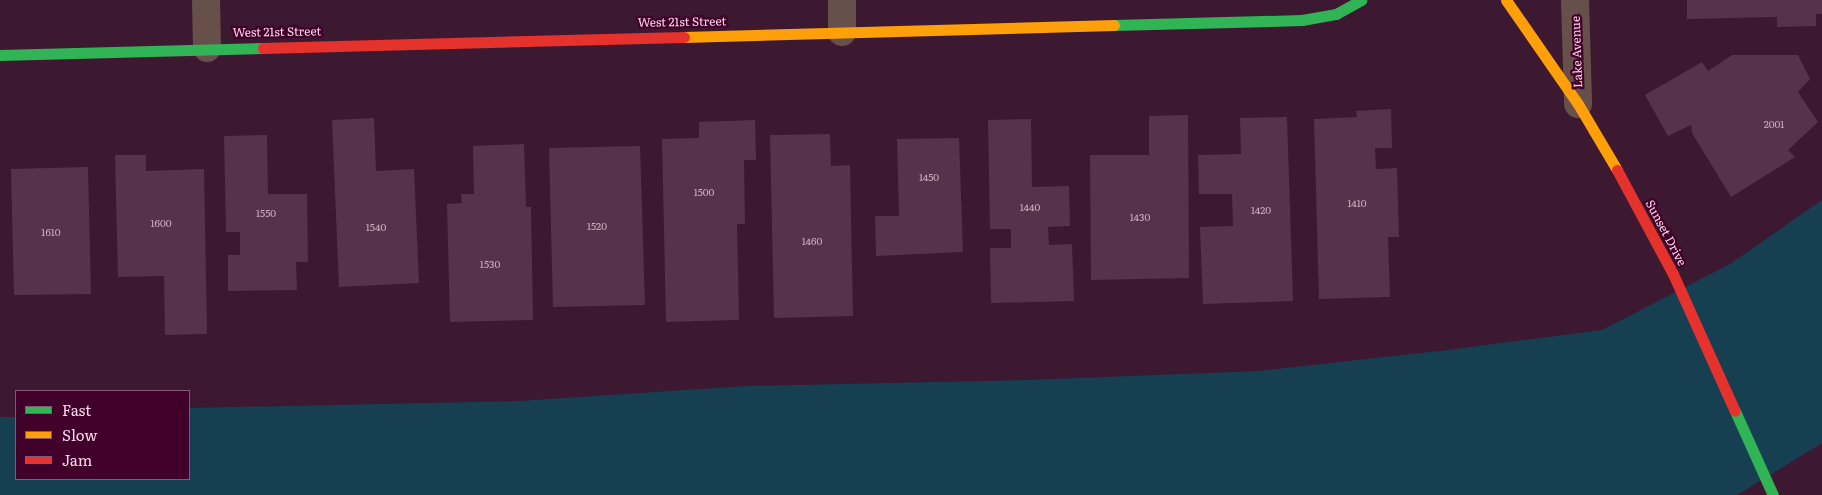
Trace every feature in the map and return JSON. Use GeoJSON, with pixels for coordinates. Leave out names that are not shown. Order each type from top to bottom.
{"type":"FeatureCollection","features":[{"type":"Feature","properties":{"kind":"street"},"geometry":{"type":"LineString","coordinates":[[206,0],[207,48]]}},
{"type":"Feature","properties":{"kind":"street"},"geometry":{"type":"LineString","coordinates":[[842,0],[842,32]]}},
{"type":"Feature","properties":{"kind":"street","name":"West 21st Street"},"geometry":{"type":"LineString","coordinates":[[0,55],[1302,20],[1336,14],[1361,0]]}},
{"type":"Feature","properties":{"kind":"street","name":"Sunset Drive"},"geometry":{"type":"LineString","coordinates":[[1506,0],[1578,104],[1627,188],[1673,274],[1773,495]]}},
{"type":"Feature","properties":{"kind":"street","name":"Lake Avenue"},"geometry":{"type":"LineString","coordinates":[[1575,0],[1578,104]]}},
{"type":"Feature","properties":{"kind":"water"},"geometry":{"type":"Polygon","coordinates":[[[1822,200],[1822,443],[1737,495],[0,495],[0,417],[15,417],[15,480],[190,480],[190,408],[520,401],[746,386],[1028,380],[1259,371],[1448,350],[1602,330],[1730,264],[1822,200]]]}},
{"type":"Feature","properties":{"kind":"building"},"geometry":{"type":"Polygon","coordinates":[[[1687,0],[1822,0],[1822,14],[1816,14],[1816,26],[1777,27],[1777,17],[1687,19],[1687,0]]]}},
{"type":"Feature","properties":{"kind":"building"},"geometry":{"type":"Polygon","coordinates":[[[1732,55],[1798,55],[1810,79],[1798,92],[1818,122],[1788,150],[1795,157],[1731,197],[1692,133],[1691,125],[1668,136],[1645,95],[1702,62],[1708,71],[1732,55]]]}},
{"type":"Feature","properties":{"kind":"building"},"geometry":{"type":"Polygon","coordinates":[[[1391,109],[1392,148],[1375,148],[1376,169],[1397,168],[1399,237],[1388,237],[1390,297],[1319,299],[1314,119],[1357,117],[1356,111],[1391,109]]]}},
{"type":"Feature","properties":{"kind":"building"},"geometry":{"type":"Polygon","coordinates":[[[1188,115],[1189,278],[1091,280],[1090,155],[1149,155],[1149,116],[1188,115]]]}},
{"type":"Feature","properties":{"kind":"building"},"geometry":{"type":"Polygon","coordinates":[[[1287,117],[1293,301],[1203,304],[1200,227],[1233,226],[1232,194],[1199,194],[1198,155],[1241,154],[1240,118],[1287,117]]]}},
{"type":"Feature","properties":{"kind":"building"},"geometry":{"type":"Polygon","coordinates":[[[374,118],[376,171],[414,169],[419,283],[339,287],[332,120],[374,118]]]}},
{"type":"Feature","properties":{"kind":"building"},"geometry":{"type":"Polygon","coordinates":[[[1031,119],[1032,187],[1069,186],[1070,226],[1048,227],[1049,245],[1072,244],[1074,301],[991,303],[990,248],[1011,248],[1011,229],[990,229],[988,120],[1031,119]]]}},
{"type":"Feature","properties":{"kind":"building"},"geometry":{"type":"Polygon","coordinates":[[[755,120],[756,160],[744,160],[745,224],[737,224],[739,320],[666,322],[662,139],[699,138],[699,122],[755,120]]]}},
{"type":"Feature","properties":{"kind":"building"},"geometry":{"type":"Polygon","coordinates":[[[830,134],[831,166],[850,165],[853,316],[774,318],[770,135],[830,134]]]}},
{"type":"Feature","properties":{"kind":"building"},"geometry":{"type":"Polygon","coordinates":[[[267,135],[268,194],[307,194],[308,262],[296,262],[297,290],[228,291],[228,255],[240,255],[240,232],[226,232],[224,136],[267,135]]]}},
{"type":"Feature","properties":{"kind":"building"},"geometry":{"type":"Polygon","coordinates":[[[959,138],[963,252],[876,256],[875,216],[899,216],[897,139],[959,138]]]}},
{"type":"Feature","properties":{"kind":"building"},"geometry":{"type":"Polygon","coordinates":[[[524,144],[526,207],[531,207],[533,320],[450,322],[447,204],[462,203],[461,194],[474,194],[473,146],[524,144]]]}},
{"type":"Feature","properties":{"kind":"building"},"geometry":{"type":"Polygon","coordinates":[[[640,146],[645,305],[553,307],[549,148],[640,146]]]}},
{"type":"Feature","properties":{"kind":"building"},"geometry":{"type":"Polygon","coordinates":[[[115,155],[146,155],[146,171],[204,169],[207,334],[165,335],[164,276],[118,277],[115,155]]]}},
{"type":"Feature","properties":{"kind":"building"},"geometry":{"type":"Polygon","coordinates":[[[88,167],[91,294],[14,295],[11,169],[88,167]]]}},
{"type":"Feature","properties":{"kind":"traffic: fast"},"geometry":{"type":"LineString","coordinates":[[1114,25],[1302,20],[1336,14],[1361,0]]}},
{"type":"Feature","properties":{"kind":"traffic: fast"},"geometry":{"type":"LineString","coordinates":[[0,55],[263,48]]}},
{"type":"Feature","properties":{"kind":"traffic: fast"},"geometry":{"type":"LineString","coordinates":[[1735,411],[1773,495]]}},
{"type":"Feature","properties":{"kind":"traffic: slow"},"geometry":{"type":"LineString","coordinates":[[1506,0],[1578,104],[1617,170]]}},
{"type":"Feature","properties":{"kind":"traffic: slow"},"geometry":{"type":"LineString","coordinates":[[684,37],[1114,25]]}},
{"type":"Feature","properties":{"kind":"traffic: jam"},"geometry":{"type":"LineString","coordinates":[[263,48],[684,37]]}},
{"type":"Feature","properties":{"kind":"traffic: jam"},"geometry":{"type":"LineString","coordinates":[[1617,170],[1673,274],[1735,411]]}}]}
